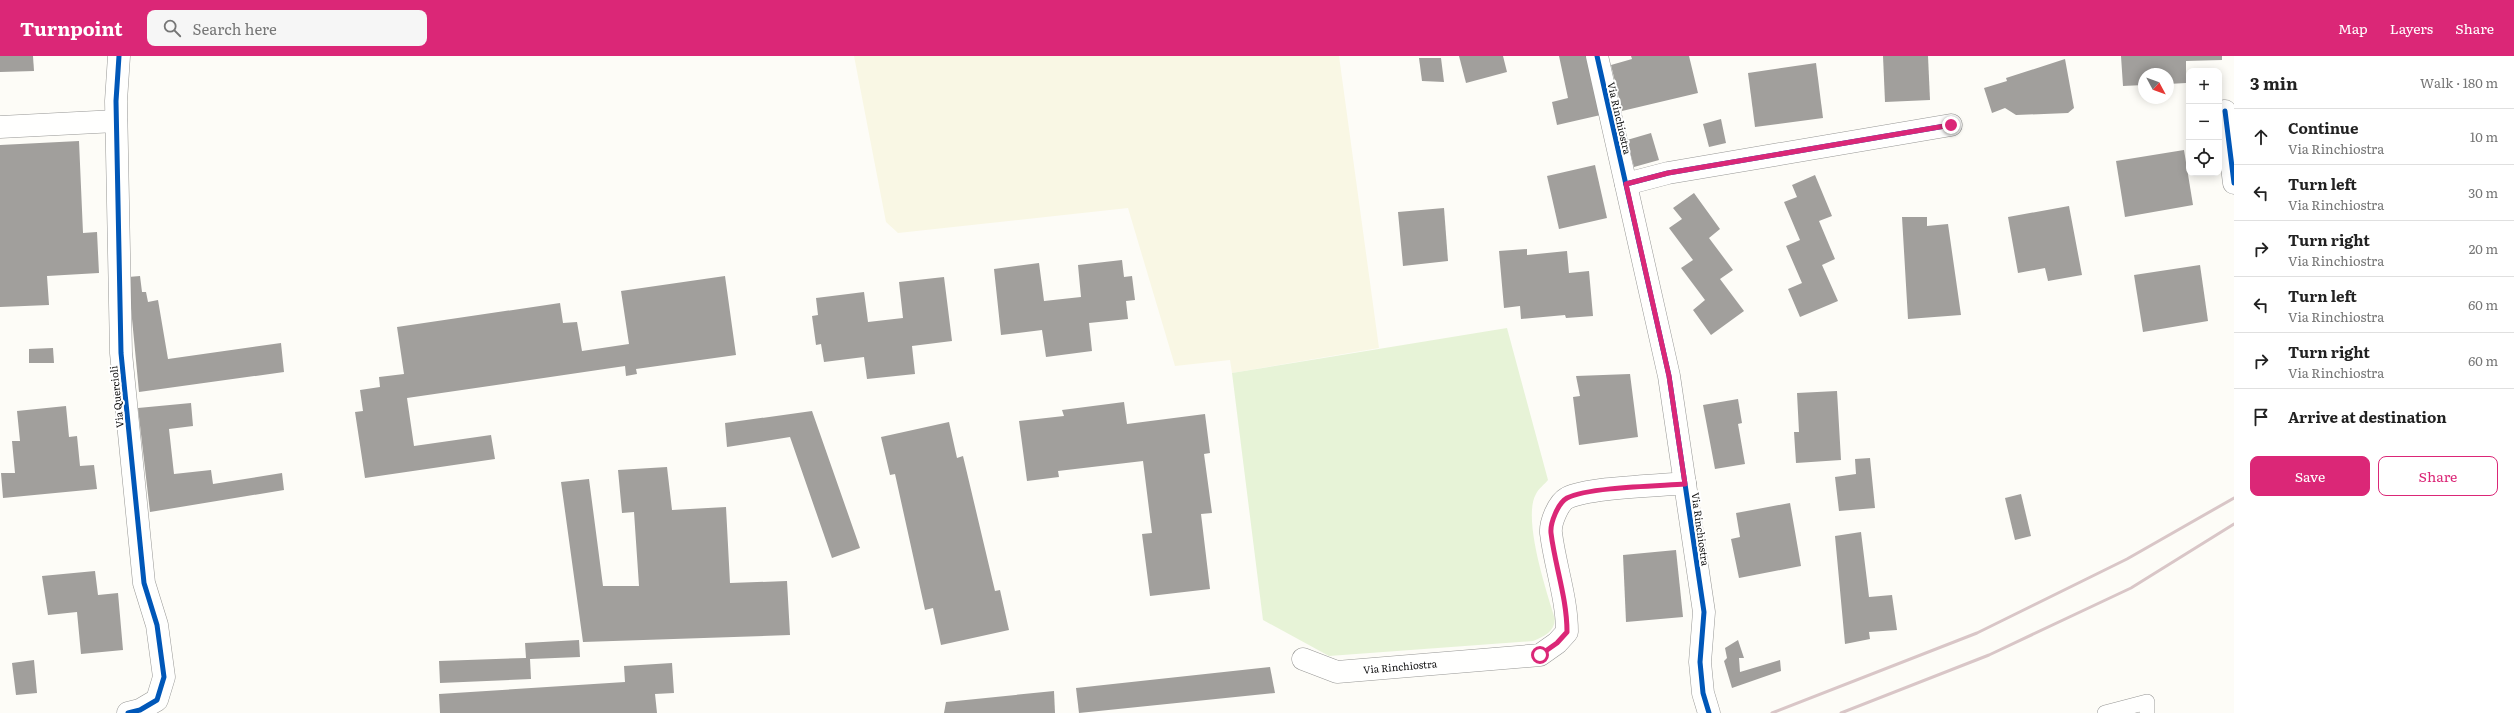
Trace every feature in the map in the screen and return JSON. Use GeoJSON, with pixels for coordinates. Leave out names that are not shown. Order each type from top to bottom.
{"type":"FeatureCollection","features":[{"type":"Feature","properties":{"kind":"street","name":"Via Quercioli"},"geometry":{"type":"LineString","coordinates":[[119,56],[116,122],[121,353],[144,583],[157,625],[164,677],[157,700],[140,710],[128,713]]}},
{"type":"Feature","properties":{"kind":"street","name":"Via Rinchiostra"},"geometry":{"type":"LineString","coordinates":[[1597,56],[1669,376],[1704,612],[1700,662],[1706,703]]}},
{"type":"Feature","properties":{"kind":"street"},"geometry":{"type":"LineString","coordinates":[[2225,111],[2234,183]]}},
{"type":"Feature","properties":{"kind":"street"},"geometry":{"type":"LineString","coordinates":[[0,127],[116,122]]}},
{"type":"Feature","properties":{"kind":"street"},"geometry":{"type":"LineString","coordinates":[[1626,184],[1668,173],[1951,125]]}},
{"type":"Feature","properties":{"kind":"street","name":"Via Rinchiostra"},"geometry":{"type":"LineString","coordinates":[[1303,659],[1337,672],[1540,655],[1557,643],[1567,632],[1567,615],[1551,531],[1556,513],[1566,498],[1591,492],[1685,484]]}},
{"type":"Feature","properties":{"kind":"lane"},"geometry":{"type":"LineString","coordinates":[[2105,713],[2147,702],[2148,713]]}},
{"type":"Feature","properties":{"kind":"shaded area"},"geometry":{"type":"Polygon","coordinates":[[[854,56],[1339,56],[1379,348],[1232,373],[1230,360],[1175,366],[1128,208],[898,233],[886,222],[854,56]]]}},
{"type":"Feature","properties":{"kind":"green space"},"geometry":{"type":"Polygon","coordinates":[[[1507,328],[1548,480],[1536,494],[1532,505],[1532,520],[1537,556],[1555,619],[1551,630],[1533,641],[1329,656],[1263,620],[1232,373],[1507,328]]]}},
{"type":"Feature","properties":{"kind":"building"},"geometry":{"type":"Polygon","coordinates":[[[0,56],[33,56],[34,71],[0,72],[0,56]]]}},
{"type":"Feature","properties":{"kind":"building"},"geometry":{"type":"Polygon","coordinates":[[[1459,56],[1503,56],[1507,72],[1466,83],[1459,56]]]}},
{"type":"Feature","properties":{"kind":"building"},"geometry":{"type":"Polygon","coordinates":[[[1559,56],[1592,56],[1605,114],[1557,125],[1552,102],[1568,98],[1559,56]]]}},
{"type":"Feature","properties":{"kind":"building"},"geometry":{"type":"Polygon","coordinates":[[[1631,56],[1689,56],[1698,93],[1622,111],[1611,65],[1632,59],[1631,56]]]}},
{"type":"Feature","properties":{"kind":"building"},"geometry":{"type":"Polygon","coordinates":[[[1883,56],[1928,56],[1930,100],[1885,102],[1883,56]]]}},
{"type":"Feature","properties":{"kind":"building"},"geometry":{"type":"Polygon","coordinates":[[[2121,56],[2222,56],[2222,60],[2186,61],[2186,83],[2174,84],[2174,68],[2138,68],[2138,85],[2123,86],[2121,56]]]}},
{"type":"Feature","properties":{"kind":"building"},"geometry":{"type":"Polygon","coordinates":[[[1419,58],[1441,58],[1444,82],[1422,81],[1419,58]]]}},
{"type":"Feature","properties":{"kind":"building"},"geometry":{"type":"Polygon","coordinates":[[[2065,59],[2074,108],[2068,113],[2016,115],[2005,108],[1992,113],[1984,88],[2007,81],[2006,78],[2065,59]]]}},
{"type":"Feature","properties":{"kind":"building"},"geometry":{"type":"Polygon","coordinates":[[[1816,63],[1823,118],[1755,127],[1748,73],[1816,63]]]}},
{"type":"Feature","properties":{"kind":"building"},"geometry":{"type":"Polygon","coordinates":[[[1721,119],[1726,143],[1709,147],[1703,124],[1721,119]]]}},
{"type":"Feature","properties":{"kind":"building"},"geometry":{"type":"Polygon","coordinates":[[[1651,133],[1659,160],[1634,167],[1627,140],[1651,133]]]}},
{"type":"Feature","properties":{"kind":"building"},"geometry":{"type":"Polygon","coordinates":[[[79,141],[83,233],[97,232],[99,273],[47,276],[49,305],[0,307],[0,145],[79,141]]]}},
{"type":"Feature","properties":{"kind":"building"},"geometry":{"type":"Polygon","coordinates":[[[2184,150],[2186,176],[2188,176],[2193,205],[2125,217],[2116,161],[2184,150]]]}},
{"type":"Feature","properties":{"kind":"building"},"geometry":{"type":"Polygon","coordinates":[[[1595,165],[1607,218],[1559,229],[1547,176],[1595,165]]]}},
{"type":"Feature","properties":{"kind":"building"},"geometry":{"type":"Polygon","coordinates":[[[1815,175],[1832,216],[1819,221],[1835,259],[1822,265],[1838,301],[1800,317],[1788,289],[1802,283],[1786,246],[1800,240],[1784,202],[1797,197],[1792,185],[1815,175]]]}},
{"type":"Feature","properties":{"kind":"building"},"geometry":{"type":"Polygon","coordinates":[[[1694,193],[1720,229],[1709,238],[1733,270],[1720,279],[1744,311],[1711,335],[1693,310],[1705,300],[1681,268],[1693,260],[1669,228],[1682,219],[1673,208],[1694,193]]]}},
{"type":"Feature","properties":{"kind":"building"},"geometry":{"type":"Polygon","coordinates":[[[2069,206],[2082,275],[2048,281],[2045,268],[2018,273],[2008,217],[2069,206]]]}},
{"type":"Feature","properties":{"kind":"building"},"geometry":{"type":"Polygon","coordinates":[[[1444,208],[1448,261],[1403,266],[1398,212],[1444,208]]]}},
{"type":"Feature","properties":{"kind":"building"},"geometry":{"type":"Polygon","coordinates":[[[1902,217],[1927,217],[1927,226],[1948,224],[1961,315],[1908,319],[1902,217]]]}},
{"type":"Feature","properties":{"kind":"building"},"geometry":{"type":"Polygon","coordinates":[[[1527,249],[1527,255],[1567,251],[1569,273],[1589,271],[1593,316],[1566,318],[1565,315],[1521,319],[1520,306],[1504,308],[1499,251],[1527,249]]]}},
{"type":"Feature","properties":{"kind":"building"},"geometry":{"type":"Polygon","coordinates":[[[1122,260],[1124,277],[1132,276],[1135,300],[1126,301],[1128,319],[1089,323],[1092,351],[1046,357],[1042,330],[1001,335],[994,269],[1039,263],[1044,301],[1081,297],[1078,265],[1122,260]]]}},
{"type":"Feature","properties":{"kind":"building"},"geometry":{"type":"Polygon","coordinates":[[[2200,265],[2208,321],[2143,332],[2134,275],[2200,265]]]}},
{"type":"Feature","properties":{"kind":"building"},"geometry":{"type":"Polygon","coordinates":[[[140,276],[142,292],[146,292],[148,302],[158,300],[168,359],[281,343],[284,372],[139,392],[128,277],[140,276]]]}},
{"type":"Feature","properties":{"kind":"building"},"geometry":{"type":"Polygon","coordinates":[[[725,276],[736,355],[636,369],[637,374],[626,376],[625,366],[407,398],[414,446],[491,435],[495,459],[365,478],[355,412],[363,411],[360,390],[380,387],[379,377],[404,374],[397,327],[560,303],[563,323],[577,322],[582,351],[629,344],[621,291],[725,276]]]}},
{"type":"Feature","properties":{"kind":"building"},"geometry":{"type":"Polygon","coordinates":[[[944,277],[952,341],[912,346],[915,374],[867,379],[864,357],[824,362],[821,344],[816,345],[812,316],[818,315],[816,298],[864,292],[868,322],[903,318],[899,282],[944,277]]]}},
{"type":"Feature","properties":{"kind":"building"},"geometry":{"type":"Polygon","coordinates":[[[53,348],[54,363],[29,363],[29,349],[53,348]]]}},
{"type":"Feature","properties":{"kind":"building"},"geometry":{"type":"Polygon","coordinates":[[[1630,374],[1638,437],[1579,445],[1573,397],[1580,396],[1576,376],[1630,374]]]}},
{"type":"Feature","properties":{"kind":"building"},"geometry":{"type":"Polygon","coordinates":[[[1837,391],[1841,460],[1796,463],[1794,432],[1799,432],[1797,393],[1837,391]]]}},
{"type":"Feature","properties":{"kind":"building"},"geometry":{"type":"Polygon","coordinates":[[[1738,399],[1742,423],[1738,424],[1745,464],[1715,469],[1703,405],[1738,399]]]}},
{"type":"Feature","properties":{"kind":"building"},"geometry":{"type":"Polygon","coordinates":[[[1124,402],[1127,424],[1205,414],[1210,453],[1204,454],[1212,513],[1201,514],[1210,589],[1150,596],[1142,534],[1152,533],[1143,461],[1058,471],[1059,477],[1027,481],[1019,421],[1064,416],[1062,410],[1124,402]]]}},
{"type":"Feature","properties":{"kind":"building"},"geometry":{"type":"Polygon","coordinates":[[[191,403],[193,426],[169,429],[174,474],[211,470],[213,484],[282,473],[284,490],[150,512],[138,408],[191,403]]]}},
{"type":"Feature","properties":{"kind":"building"},"geometry":{"type":"Polygon","coordinates":[[[66,406],[69,437],[77,436],[80,466],[94,465],[97,489],[3,498],[1,473],[15,473],[12,441],[20,441],[17,411],[66,406]]]}},
{"type":"Feature","properties":{"kind":"building"},"geometry":{"type":"Polygon","coordinates":[[[812,411],[860,548],[832,558],[790,437],[727,447],[725,423],[812,411]]]}},
{"type":"Feature","properties":{"kind":"building"},"geometry":{"type":"Polygon","coordinates":[[[949,422],[957,458],[963,456],[995,591],[1000,590],[1009,630],[941,645],[933,608],[925,610],[895,474],[890,475],[881,437],[949,422]]]}},
{"type":"Feature","properties":{"kind":"building"},"geometry":{"type":"Polygon","coordinates":[[[1870,458],[1875,508],[1839,511],[1835,477],[1856,474],[1855,459],[1870,458]]]}},
{"type":"Feature","properties":{"kind":"building"},"geometry":{"type":"Polygon","coordinates":[[[667,467],[672,510],[726,507],[730,583],[787,581],[790,635],[583,642],[561,482],[589,479],[603,586],[639,586],[634,512],[622,513],[618,470],[667,467]]]}},
{"type":"Feature","properties":{"kind":"building"},"geometry":{"type":"Polygon","coordinates":[[[2021,494],[2031,536],[2015,540],[2005,498],[2021,494]]]}},
{"type":"Feature","properties":{"kind":"building"},"geometry":{"type":"Polygon","coordinates":[[[1790,503],[1801,566],[1739,578],[1731,539],[1740,537],[1736,513],[1790,503]]]}},
{"type":"Feature","properties":{"kind":"building"},"geometry":{"type":"Polygon","coordinates":[[[1861,532],[1869,597],[1892,595],[1897,630],[1869,632],[1870,639],[1845,644],[1835,536],[1861,532]]]}},
{"type":"Feature","properties":{"kind":"building"},"geometry":{"type":"Polygon","coordinates":[[[1676,550],[1683,617],[1626,622],[1623,555],[1676,550]]]}},
{"type":"Feature","properties":{"kind":"building"},"geometry":{"type":"Polygon","coordinates":[[[95,571],[98,595],[118,593],[123,650],[81,654],[77,612],[48,615],[42,576],[95,571]]]}},
{"type":"Feature","properties":{"kind":"building"},"geometry":{"type":"Polygon","coordinates":[[[579,640],[580,657],[530,659],[531,679],[440,683],[439,661],[526,658],[525,643],[579,640]]]}},
{"type":"Feature","properties":{"kind":"building"},"geometry":{"type":"Polygon","coordinates":[[[1738,640],[1744,658],[1739,658],[1740,672],[1780,660],[1781,671],[1732,688],[1724,661],[1727,658],[1725,648],[1738,640]]]}},
{"type":"Feature","properties":{"kind":"building"},"geometry":{"type":"Polygon","coordinates":[[[34,660],[37,693],[16,695],[12,663],[34,660]]]}},
{"type":"Feature","properties":{"kind":"building"},"geometry":{"type":"Polygon","coordinates":[[[672,663],[674,693],[655,694],[657,713],[440,713],[439,694],[625,682],[624,666],[672,663]]]}},
{"type":"Feature","properties":{"kind":"building"},"geometry":{"type":"Polygon","coordinates":[[[1270,667],[1275,693],[1079,713],[1076,688],[1270,667]]]}},
{"type":"Feature","properties":{"kind":"building"},"geometry":{"type":"Polygon","coordinates":[[[1054,691],[1055,713],[944,713],[946,702],[1054,691]]]}},
{"type":"Feature","properties":{"kind":"railway"},"geometry":{"type":"LineString","coordinates":[[1772,713],[1977,633],[2127,559],[2234,498]]}},
{"type":"Feature","properties":{"kind":"railway"},"geometry":{"type":"LineString","coordinates":[[1841,713],[1989,655],[2131,588],[2234,524]]}},
{"type":"Feature","properties":{"kind":"cycle path"},"geometry":{"type":"LineString","coordinates":[[119,56],[116,101],[121,353],[144,583],[157,625],[164,677],[157,700],[140,710],[128,713]]}},
{"type":"Feature","properties":{"kind":"cycle path"},"geometry":{"type":"LineString","coordinates":[[1597,56],[1669,376],[1704,612],[1700,662],[1703,693],[1709,713]]}},
{"type":"Feature","properties":{"kind":"cycle path"},"geometry":{"type":"LineString","coordinates":[[2225,111],[2234,183]]}},
{"type":"Feature","properties":{"kind":"cycle path"},"geometry":{"type":"LineString","coordinates":[[1626,184],[1668,173],[1951,125]]}},
{"type":"Feature","properties":{"kind":"route"},"geometry":{"type":"LineString","coordinates":[[1540,655],[1557,643],[1567,632],[1567,615],[1551,531],[1556,513],[1566,498],[1591,492],[1685,484],[1669,376],[1626,184],[1668,173],[1951,125]]}}]}
